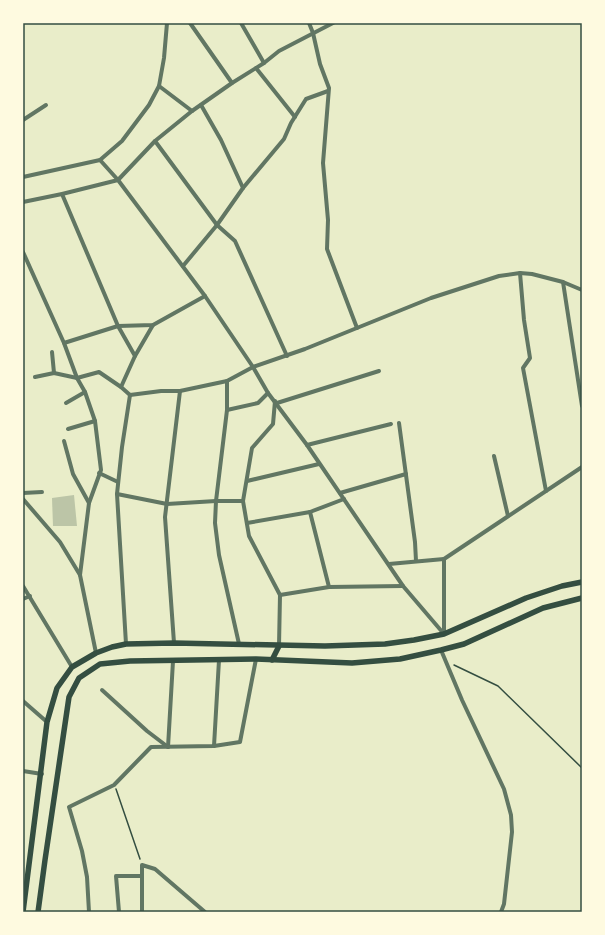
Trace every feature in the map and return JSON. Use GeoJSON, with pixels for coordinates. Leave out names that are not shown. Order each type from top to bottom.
{"type":"FeatureCollection","features":[{"type":"Feature","properties":{"kind":"main road"},"geometry":{"type":"LineString","coordinates":[[23,912],[26,867],[42,774],[48,722],[57,688],[72,667],[96,653],[126,644],[174,643],[325,646],[385,644],[414,640],[444,634],[526,598],[562,586],[582,582]]}},
{"type":"Feature","properties":{"kind":"main road"},"geometry":{"type":"LineString","coordinates":[[38,912],[69,697],[79,678],[100,664],[130,661],[256,659],[352,663],[400,659],[464,644],[543,608],[582,598]]}},
{"type":"Feature","properties":{"kind":"main road"},"geometry":{"type":"LineString","coordinates":[[272,660],[279,646]]}},
{"type":"Feature","properties":{"kind":"street"},"geometry":{"type":"LineString","coordinates":[[23,177],[100,160],[122,141],[149,105],[159,86],[164,58],[167,23]]}},
{"type":"Feature","properties":{"kind":"street"},"geometry":{"type":"LineString","coordinates":[[190,23],[232,83]]}},
{"type":"Feature","properties":{"kind":"street"},"geometry":{"type":"LineString","coordinates":[[241,23],[264,63]]}},
{"type":"Feature","properties":{"kind":"street"},"geometry":{"type":"LineString","coordinates":[[309,23],[314,33],[320,64],[328,91],[323,163],[328,220],[327,249],[357,328]]}},
{"type":"Feature","properties":{"kind":"street"},"geometry":{"type":"LineString","coordinates":[[23,202],[118,180],[155,141],[201,104],[264,63],[279,51],[332,23]]}},
{"type":"Feature","properties":{"kind":"street"},"geometry":{"type":"LineString","coordinates":[[256,68],[295,117]]}},
{"type":"Feature","properties":{"kind":"street"},"geometry":{"type":"LineString","coordinates":[[159,86],[192,111]]}},
{"type":"Feature","properties":{"kind":"street"},"geometry":{"type":"LineString","coordinates":[[183,266],[284,139],[306,99],[328,91]]}},
{"type":"Feature","properties":{"kind":"street"},"geometry":{"type":"LineString","coordinates":[[201,104],[221,140],[244,188]]}},
{"type":"Feature","properties":{"kind":"street"},"geometry":{"type":"LineString","coordinates":[[23,120],[46,105]]}},
{"type":"Feature","properties":{"kind":"street"},"geometry":{"type":"LineString","coordinates":[[155,141],[217,225],[235,241],[287,356]]}},
{"type":"Feature","properties":{"kind":"street"},"geometry":{"type":"LineString","coordinates":[[100,160],[118,180],[205,296],[253,367],[268,393],[276,402],[340,493],[403,586],[444,634]]}},
{"type":"Feature","properties":{"kind":"street"},"geometry":{"type":"LineString","coordinates":[[62,194],[118,326],[135,356]]}},
{"type":"Feature","properties":{"kind":"street"},"geometry":{"type":"LineString","coordinates":[[23,252],[64,343],[77,378],[85,392],[95,421],[101,470],[89,503],[80,575],[96,653]]}},
{"type":"Feature","properties":{"kind":"street"},"geometry":{"type":"LineString","coordinates":[[520,273],[524,320],[530,358],[523,368],[546,491]]}},
{"type":"Feature","properties":{"kind":"street"},"geometry":{"type":"LineString","coordinates":[[130,395],[161,391],[180,391],[227,381],[253,367],[287,356],[431,298],[500,276],[520,273],[532,274],[563,282],[582,290]]}},
{"type":"Feature","properties":{"kind":"street"},"geometry":{"type":"LineString","coordinates":[[563,282],[582,406]]}},
{"type":"Feature","properties":{"kind":"street"},"geometry":{"type":"LineString","coordinates":[[64,343],[118,326],[153,325],[205,296]]}},
{"type":"Feature","properties":{"kind":"street"},"geometry":{"type":"LineString","coordinates":[[121,386],[135,356],[153,325]]}},
{"type":"Feature","properties":{"kind":"street"},"geometry":{"type":"LineString","coordinates":[[52,352],[54,373]]}},
{"type":"Feature","properties":{"kind":"street"},"geometry":{"type":"LineString","coordinates":[[276,402],[379,371]]}},
{"type":"Feature","properties":{"kind":"street"},"geometry":{"type":"LineString","coordinates":[[35,377],[54,373],[77,378],[99,372],[121,386],[130,395]]}},
{"type":"Feature","properties":{"kind":"street"},"geometry":{"type":"LineString","coordinates":[[227,381],[227,410],[216,501],[215,523],[219,555],[239,644]]}},
{"type":"Feature","properties":{"kind":"street"},"geometry":{"type":"LineString","coordinates":[[174,643],[165,517],[180,391]]}},
{"type":"Feature","properties":{"kind":"street"},"geometry":{"type":"LineString","coordinates":[[66,403],[85,392]]}},
{"type":"Feature","properties":{"kind":"street"},"geometry":{"type":"LineString","coordinates":[[227,410],[258,403],[268,393]]}},
{"type":"Feature","properties":{"kind":"street"},"geometry":{"type":"LineString","coordinates":[[126,644],[117,494],[130,395]]}},
{"type":"Feature","properties":{"kind":"street"},"geometry":{"type":"LineString","coordinates":[[276,402],[273,424],[252,448],[243,501],[249,536],[280,595],[279,646]]}},
{"type":"Feature","properties":{"kind":"street"},"geometry":{"type":"LineString","coordinates":[[68,429],[95,421]]}},
{"type":"Feature","properties":{"kind":"street"},"geometry":{"type":"LineString","coordinates":[[399,422],[415,542],[416,561]]}},
{"type":"Feature","properties":{"kind":"street"},"geometry":{"type":"LineString","coordinates":[[307,446],[390,424]]}},
{"type":"Feature","properties":{"kind":"street"},"geometry":{"type":"LineString","coordinates":[[64,441],[73,474],[89,503]]}},
{"type":"Feature","properties":{"kind":"street"},"geometry":{"type":"LineString","coordinates":[[494,456],[508,516]]}},
{"type":"Feature","properties":{"kind":"street"},"geometry":{"type":"LineString","coordinates":[[247,481],[319,464]]}},
{"type":"Feature","properties":{"kind":"street"},"geometry":{"type":"LineString","coordinates":[[389,564],[444,559],[582,467]]}},
{"type":"Feature","properties":{"kind":"street"},"geometry":{"type":"LineString","coordinates":[[100,473],[118,482]]}},
{"type":"Feature","properties":{"kind":"street"},"geometry":{"type":"LineString","coordinates":[[340,493],[406,474]]}},
{"type":"Feature","properties":{"kind":"street"},"geometry":{"type":"LineString","coordinates":[[23,493],[42,492]]}},
{"type":"Feature","properties":{"kind":"street"},"geometry":{"type":"LineString","coordinates":[[117,494],[167,504],[243,501]]}},
{"type":"Feature","properties":{"kind":"street"},"geometry":{"type":"LineString","coordinates":[[247,523],[310,512],[344,499]]}},
{"type":"Feature","properties":{"kind":"street"},"geometry":{"type":"LineString","coordinates":[[24,501],[60,542],[80,575]]}},
{"type":"Feature","properties":{"kind":"street"},"geometry":{"type":"LineString","coordinates":[[310,512],[329,587]]}},
{"type":"Feature","properties":{"kind":"street"},"geometry":{"type":"LineString","coordinates":[[444,559],[444,634]]}},
{"type":"Feature","properties":{"kind":"street"},"geometry":{"type":"LineString","coordinates":[[23,586],[72,667]]}},
{"type":"Feature","properties":{"kind":"street"},"geometry":{"type":"LineString","coordinates":[[280,595],[329,587],[403,586]]}},
{"type":"Feature","properties":{"kind":"street"},"geometry":{"type":"LineString","coordinates":[[23,599],[30,596]]}},
{"type":"Feature","properties":{"kind":"street"},"geometry":{"type":"LineString","coordinates":[[441,650],[504,789],[511,815],[512,832],[504,904],[501,912]]}},
{"type":"Feature","properties":{"kind":"street"},"geometry":{"type":"LineString","coordinates":[[89,912],[86,871],[82,851],[69,807],[114,785],[152,747],[214,746],[240,742],[256,659]]}},
{"type":"Feature","properties":{"kind":"street"},"geometry":{"type":"LineString","coordinates":[[214,746],[219,660]]}},
{"type":"Feature","properties":{"kind":"street"},"geometry":{"type":"LineString","coordinates":[[168,747],[173,661]]}},
{"type":"Feature","properties":{"kind":"street"},"geometry":{"type":"LineString","coordinates":[[102,690],[147,731],[168,747]]}},
{"type":"Feature","properties":{"kind":"street"},"geometry":{"type":"LineString","coordinates":[[23,701],[48,722]]}},
{"type":"Feature","properties":{"kind":"street"},"geometry":{"type":"LineString","coordinates":[[23,771],[42,774]]}},
{"type":"Feature","properties":{"kind":"street"},"geometry":{"type":"LineString","coordinates":[[142,912],[142,865],[155,869],[205,912]]}},
{"type":"Feature","properties":{"kind":"street"},"geometry":{"type":"LineString","coordinates":[[119,912],[116,876],[142,876]]}},
{"type":"Feature","properties":{"kind":"path"},"geometry":{"type":"LineString","coordinates":[[444,659],[498,686],[582,768]]}},
{"type":"Feature","properties":{"kind":"path"},"geometry":{"type":"LineString","coordinates":[[114,785],[142,865]]}},
{"type":"Feature","properties":{"kind":"building"},"geometry":{"type":"Polygon","coordinates":[[[74,495],[77,526],[53,526],[52,498],[74,495]]]}}]}
